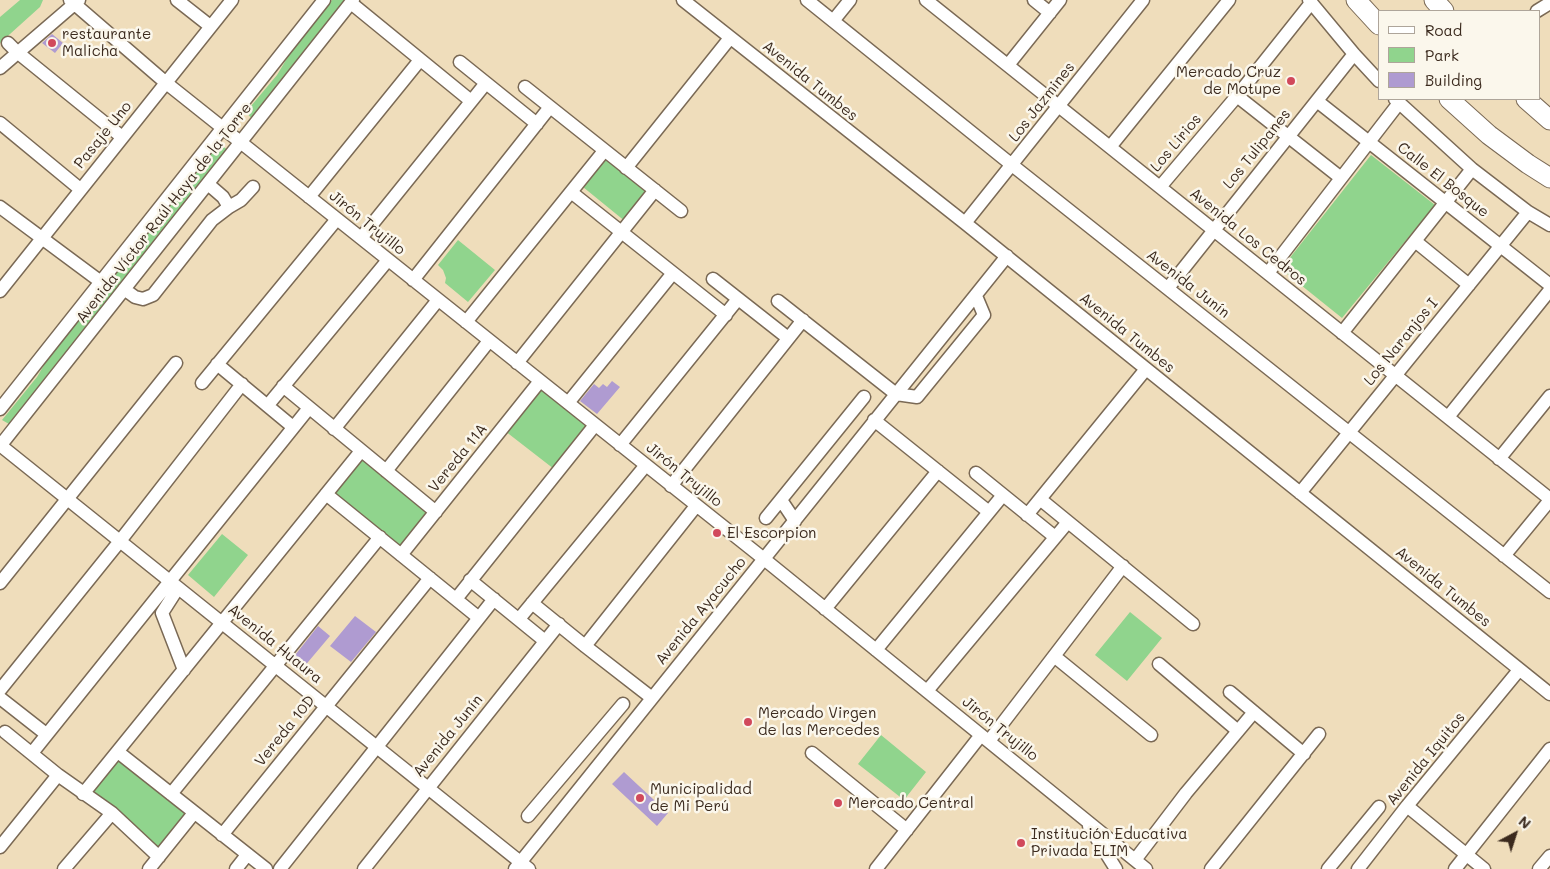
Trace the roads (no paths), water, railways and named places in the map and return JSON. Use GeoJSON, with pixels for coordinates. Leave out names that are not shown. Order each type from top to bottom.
{"type":"FeatureCollection","features":[{"type":"Feature","properties":{"kind":"highway"},"geometry":{"type":"LineString","coordinates":[[1356,0],[1378,24]]}},
{"type":"Feature","properties":{"kind":"highway"},"geometry":{"type":"LineString","coordinates":[[1434,0],[1443,10]]}},
{"type":"Feature","properties":{"kind":"highway"},"geometry":{"type":"LineString","coordinates":[[1450,100],[1489,135],[1550,178]]}},
{"type":"Feature","properties":{"kind":"highway"},"geometry":{"type":"LineString","coordinates":[[1527,100],[1548,115]]}},
{"type":"Feature","properties":{"kind":"street"},"geometry":{"type":"LineString","coordinates":[[177,0],[210,26]]}},
{"type":"Feature","properties":{"kind":"street","name":"Pasaje Uno"},"geometry":{"type":"LineString","coordinates":[[0,290],[232,0]]}},
{"type":"Feature","properties":{"kind":"street","name":"Avenida Víctor Raúl Haya de la Torre"},"geometry":{"type":"LineString","coordinates":[[0,409],[324,0]]}},
{"type":"Feature","properties":{"kind":"street","name":"Avenida Tumbes"},"geometry":{"type":"LineString","coordinates":[[683,0],[966,223],[1550,694]]}},
{"type":"Feature","properties":{"kind":"street","name":"Avenida Junín"},"geometry":{"type":"LineString","coordinates":[[807,0],[1012,166],[1550,592]]}},
{"type":"Feature","properties":{"kind":"street"},"geometry":{"type":"LineString","coordinates":[[833,21],[850,0]]}},
{"type":"Feature","properties":{"kind":"street","name":"Avenida Los Cedros"},"geometry":{"type":"LineString","coordinates":[[926,0],[1550,500]]}},
{"type":"Feature","properties":{"kind":"street"},"geometry":{"type":"LineString","coordinates":[[1034,0],[1050,13]]}},
{"type":"Feature","properties":{"kind":"street"},"geometry":{"type":"LineString","coordinates":[[1008,65],[1060,0]]}},
{"type":"Feature","properties":{"kind":"street","name":"Los Jazmines"},"geometry":{"type":"LineString","coordinates":[[966,223],[1143,0]]}},
{"type":"Feature","properties":{"kind":"street"},"geometry":{"type":"LineString","coordinates":[[1110,147],[1229,0]]}},
{"type":"Feature","properties":{"kind":"street"},"geometry":{"type":"LineString","coordinates":[[0,68],[12,48],[74,1]]}},
{"type":"Feature","properties":{"kind":"street","name":"Jirón Trujillo"},"geometry":{"type":"LineString","coordinates":[[74,1],[165,82],[764,559],[1146,869]]}},
{"type":"Feature","properties":{"kind":"street"},"geometry":{"type":"LineString","coordinates":[[1310,1],[1378,80]]}},
{"type":"Feature","properties":{"kind":"street","name":"Los Lirios"},"geometry":{"type":"LineString","coordinates":[[1160,187],[1237,96],[1310,1]]}},
{"type":"Feature","properties":{"kind":"street"},"geometry":{"type":"LineString","coordinates":[[352,2],[472,101]]}},
{"type":"Feature","properties":{"kind":"street","name":"Avenida Víctor Raúl Haya de la Torre"},"geometry":{"type":"LineString","coordinates":[[0,446],[352,2]]}},
{"type":"Feature","properties":{"kind":"street"},"geometry":{"type":"LineString","coordinates":[[1540,10],[1550,3]]}},
{"type":"Feature","properties":{"kind":"street"},"geometry":{"type":"LineString","coordinates":[[626,168],[730,38]]}},
{"type":"Feature","properties":{"kind":"street"},"geometry":{"type":"LineString","coordinates":[[12,48],[122,137]]}},
{"type":"Feature","properties":{"kind":"street","name":"Los Tulipanes"},"geometry":{"type":"LineString","coordinates":[[1168,288],[1354,54]]}},
{"type":"Feature","properties":{"kind":"street"},"geometry":{"type":"LineString","coordinates":[[309,197],[420,60]]}},
{"type":"Feature","properties":{"kind":"street"},"geometry":{"type":"LineString","coordinates":[[460,62],[536,124]]}},
{"type":"Feature","properties":{"kind":"street"},"geometry":{"type":"LineString","coordinates":[[361,238],[486,83]]}},
{"type":"Feature","properties":{"kind":"street"},"geometry":{"type":"LineString","coordinates":[[524,87],[681,211]]}},
{"type":"Feature","properties":{"kind":"street"},"geometry":{"type":"LineString","coordinates":[[1237,96],[1341,178]]}},
{"type":"Feature","properties":{"kind":"street","name":"Calle El Bosque"},"geometry":{"type":"LineString","coordinates":[[1317,101],[1550,285]]}},
{"type":"Feature","properties":{"kind":"street"},"geometry":{"type":"LineString","coordinates":[[1268,273],[1369,142],[1397,101],[1472,169],[1528,212],[1550,225]]}},
{"type":"Feature","properties":{"kind":"street"},"geometry":{"type":"LineString","coordinates":[[413,280],[550,108]]}},
{"type":"Feature","properties":{"kind":"street"},"geometry":{"type":"LineString","coordinates":[[0,123],[80,189]]}},
{"type":"Feature","properties":{"kind":"street"},"geometry":{"type":"LineString","coordinates":[[466,322],[604,151]]}},
{"type":"Feature","properties":{"kind":"street"},"geometry":{"type":"LineString","coordinates":[[1342,332],[1472,169]]}},
{"type":"Feature","properties":{"kind":"street"},"geometry":{"type":"LineString","coordinates":[[208,184],[223,197],[229,207]]}},
{"type":"Feature","properties":{"kind":"street"},"geometry":{"type":"LineString","coordinates":[[124,289],[135,297],[143,299],[153,295],[212,220],[241,200],[253,187]]}},
{"type":"Feature","properties":{"kind":"street"},"geometry":{"type":"LineString","coordinates":[[517,363],[655,190]]}},
{"type":"Feature","properties":{"kind":"street"},"geometry":{"type":"LineString","coordinates":[[571,192],[726,315]]}},
{"type":"Feature","properties":{"kind":"street"},"geometry":{"type":"LineString","coordinates":[[0,207],[100,282]]}},
{"type":"Feature","properties":{"kind":"street","name":"Los Naranjos I"},"geometry":{"type":"LineString","coordinates":[[1300,493],[1528,212]]}},
{"type":"Feature","properties":{"kind":"street"},"geometry":{"type":"LineString","coordinates":[[202,383],[337,219]]}},
{"type":"Feature","properties":{"kind":"street"},"geometry":{"type":"LineString","coordinates":[[1415,241],[1469,285]]}},
{"type":"Feature","properties":{"kind":"street","name":"Avenida Ayacucho"},"geometry":{"type":"LineString","coordinates":[[521,867],[556,817],[976,296],[1006,256]]}},
{"type":"Feature","properties":{"kind":"street"},"geometry":{"type":"LineString","coordinates":[[268,406],[388,260]]}},
{"type":"Feature","properties":{"kind":"street"},"geometry":{"type":"LineString","coordinates":[[568,403],[672,273]]}},
{"type":"Feature","properties":{"kind":"street"},"geometry":{"type":"LineString","coordinates":[[713,279],[788,338]]}},
{"type":"Feature","properties":{"kind":"street"},"geometry":{"type":"LineString","coordinates":[[1448,417],[1550,290]]}},
{"type":"Feature","properties":{"kind":"street"},"geometry":{"type":"LineString","coordinates":[[778,301],[896,394],[916,397],[984,316],[976,296]]}},
{"type":"Feature","properties":{"kind":"street"},"geometry":{"type":"LineString","coordinates":[[620,445],[738,299]]}},
{"type":"Feature","properties":{"kind":"street"},"geometry":{"type":"LineString","coordinates":[[334,429],[438,300]]}},
{"type":"Feature","properties":{"kind":"street"},"geometry":{"type":"LineString","coordinates":[[671,486],[802,320]]}},
{"type":"Feature","properties":{"kind":"street"},"geometry":{"type":"LineString","coordinates":[[386,471],[489,340]]}},
{"type":"Feature","properties":{"kind":"street"},"geometry":{"type":"LineString","coordinates":[[0,584],[176,363]]}},
{"type":"Feature","properties":{"kind":"street"},"geometry":{"type":"LineString","coordinates":[[217,364],[293,427]]}},
{"type":"Feature","properties":{"kind":"street"},"geometry":{"type":"LineString","coordinates":[[1027,515],[1146,369]]}},
{"type":"Feature","properties":{"kind":"street","name":"Vereda 11A"},"geometry":{"type":"LineString","coordinates":[[401,554],[540,381]]}},
{"type":"Feature","properties":{"kind":"street"},"geometry":{"type":"LineString","coordinates":[[0,690],[120,541],[242,384]]}},
{"type":"Feature","properties":{"kind":"street"},"geometry":{"type":"LineString","coordinates":[[284,386],[436,512]]}},
{"type":"Feature","properties":{"kind":"street"},"geometry":{"type":"LineString","coordinates":[[1499,459],[1550,396]]}},
{"type":"Feature","properties":{"kind":"street"},"geometry":{"type":"LineString","coordinates":[[766,518],[864,398]]}},
{"type":"Feature","properties":{"kind":"street"},"geometry":{"type":"LineString","coordinates":[[32,753],[46,734],[174,584],[309,408]]}},
{"type":"Feature","properties":{"kind":"street"},"geometry":{"type":"LineString","coordinates":[[846,419],[872,424],[938,471],[989,512]]}},
{"type":"Feature","properties":{"kind":"street"},"geometry":{"type":"LineString","coordinates":[[456,599],[595,425]]}},
{"type":"Feature","properties":{"kind":"street","name":"Avenida Huaura"},"geometry":{"type":"LineString","coordinates":[[0,446],[428,788],[521,867]]}},
{"type":"Feature","properties":{"kind":"street"},"geometry":{"type":"LineString","coordinates":[[83,794],[361,450]]}},
{"type":"Feature","properties":{"kind":"street"},"geometry":{"type":"LineString","coordinates":[[519,619],[646,465]]}},
{"type":"Feature","properties":{"kind":"street"},"geometry":{"type":"LineString","coordinates":[[825,609],[938,471]]}},
{"type":"Feature","properties":{"kind":"street"},"geometry":{"type":"LineString","coordinates":[[976,473],[1055,537]]}},
{"type":"Feature","properties":{"kind":"street"},"geometry":{"type":"LineString","coordinates":[[326,494],[479,618]]}},
{"type":"Feature","properties":{"kind":"street"},"geometry":{"type":"LineString","coordinates":[[876,650],[1003,494]]}},
{"type":"Feature","properties":{"kind":"street"},"geometry":{"type":"LineString","coordinates":[[1040,499],[1194,624]]}},
{"type":"Feature","properties":{"kind":"street"},"geometry":{"type":"LineString","coordinates":[[781,500],[795,521]]}},
{"type":"Feature","properties":{"kind":"street"},"geometry":{"type":"LineString","coordinates":[[1504,556],[1550,500]]}},
{"type":"Feature","properties":{"kind":"street"},"geometry":{"type":"LineString","coordinates":[[585,646],[696,506]]}},
{"type":"Feature","properties":{"kind":"street"},"geometry":{"type":"LineString","coordinates":[[927,691],[1068,522]]}},
{"type":"Feature","properties":{"kind":"street"},"geometry":{"type":"LineString","coordinates":[[171,794],[380,537]]}},
{"type":"Feature","properties":{"kind":"street"},"geometry":{"type":"LineString","coordinates":[[876,869],[906,830],[1054,656],[1123,566]]}},
{"type":"Feature","properties":{"kind":"street","name":"Vereda 10D"},"geometry":{"type":"LineString","coordinates":[[222,835],[430,578]]}},
{"type":"Feature","properties":{"kind":"street"},"geometry":{"type":"LineString","coordinates":[[470,580],[545,641]]}},
{"type":"Feature","properties":{"kind":"street"},"geometry":{"type":"LineString","coordinates":[[174,584],[162,613],[184,670]]}},
{"type":"Feature","properties":{"kind":"street"},"geometry":{"type":"LineString","coordinates":[[280,869],[494,599]]}},
{"type":"Feature","properties":{"kind":"street"},"geometry":{"type":"LineString","coordinates":[[532,603],[652,698]]}},
{"type":"Feature","properties":{"kind":"street","name":"Avenida Junín"},"geometry":{"type":"LineString","coordinates":[[364,869],[559,624]]}},
{"type":"Feature","properties":{"kind":"street"},"geometry":{"type":"LineString","coordinates":[[1054,656],[1151,735]]}},
{"type":"Feature","properties":{"kind":"street"},"geometry":{"type":"LineString","coordinates":[[1159,664],[1238,731]]}},
{"type":"Feature","properties":{"kind":"street","name":"Avenida Iquitos"},"geometry":{"type":"LineString","coordinates":[[1358,869],[1407,806],[1519,670]]}},
{"type":"Feature","properties":{"kind":"street"},"geometry":{"type":"LineString","coordinates":[[1230,692],[1304,754]]}},
{"type":"Feature","properties":{"kind":"street"},"geometry":{"type":"LineString","coordinates":[[0,698],[46,734]]}},
{"type":"Feature","properties":{"kind":"street"},"geometry":{"type":"LineString","coordinates":[[528,816],[623,704]]}},
{"type":"Feature","properties":{"kind":"street"},"geometry":{"type":"LineString","coordinates":[[1134,860],[1186,792],[1254,712]]}},
{"type":"Feature","properties":{"kind":"street"},"geometry":{"type":"LineString","coordinates":[[20,714],[2,735],[32,753],[83,794],[112,813],[159,857]]}},
{"type":"Feature","properties":{"kind":"street"},"geometry":{"type":"LineString","coordinates":[[605,724],[627,729]]}},
{"type":"Feature","properties":{"kind":"street"},"geometry":{"type":"LineString","coordinates":[[1211,869],[1320,734]]}},
{"type":"Feature","properties":{"kind":"street"},"geometry":{"type":"LineString","coordinates":[[1455,869],[1550,749]]}},
{"type":"Feature","properties":{"kind":"street"},"geometry":{"type":"LineString","coordinates":[[118,752],[266,869]]}},
{"type":"Feature","properties":{"kind":"street"},"geometry":{"type":"LineString","coordinates":[[812,753],[906,830]]}},
{"type":"Feature","properties":{"kind":"street"},"geometry":{"type":"LineString","coordinates":[[0,847],[58,775]]}},
{"type":"Feature","properties":{"kind":"street"},"geometry":{"type":"LineString","coordinates":[[544,798],[556,817]]}},
{"type":"Feature","properties":{"kind":"street"},"geometry":{"type":"LineString","coordinates":[[1407,806],[1484,869]]}},
{"type":"Feature","properties":{"kind":"street"},"geometry":{"type":"LineString","coordinates":[[1328,869],[1379,807]]}},
{"type":"Feature","properties":{"kind":"street"},"geometry":{"type":"LineString","coordinates":[[64,869],[112,813]]}},
{"type":"Feature","properties":{"kind":"street"},"geometry":{"type":"LineString","coordinates":[[149,869],[194,813]]}},
{"type":"Feature","properties":{"kind":"street"},"geometry":{"type":"LineString","coordinates":[[1084,818],[1116,869]]}},
{"type":"Feature","properties":{"kind":"street"},"geometry":{"type":"LineString","coordinates":[[1357,833],[1376,847]]}},
{"type":"Feature","properties":{"kind":"street"},"geometry":{"type":"LineString","coordinates":[[236,869],[247,855]]}},
{"type":"Feature","properties":{"kind":"street"},"geometry":{"type":"LineString","coordinates":[[1539,869],[1550,856]]}},
{"type":"Feature","properties":{"kind":"place","name":"restaurante Malicha"},"geometry":{"type":"Point","coordinates":[52,43]}},
{"type":"Feature","properties":{"kind":"place","name":"Mercado Cruz de Motupe"},"geometry":{"type":"Point","coordinates":[1291,81]}},
{"type":"Feature","properties":{"kind":"place","name":"El Escorpion"},"geometry":{"type":"Point","coordinates":[717,533]}},
{"type":"Feature","properties":{"kind":"place","name":"Mercado Virgen de las Mercedes"},"geometry":{"type":"Point","coordinates":[748,722]}},
{"type":"Feature","properties":{"kind":"place","name":"Municipalidad de Mi Perú"},"geometry":{"type":"Point","coordinates":[640,798]}},
{"type":"Feature","properties":{"kind":"place","name":"Mercado Central"},"geometry":{"type":"Point","coordinates":[838,803]}},
{"type":"Feature","properties":{"kind":"place","name":"Institución Educativa Privada ELIM"},"geometry":{"type":"Point","coordinates":[1021,843]}}]}
